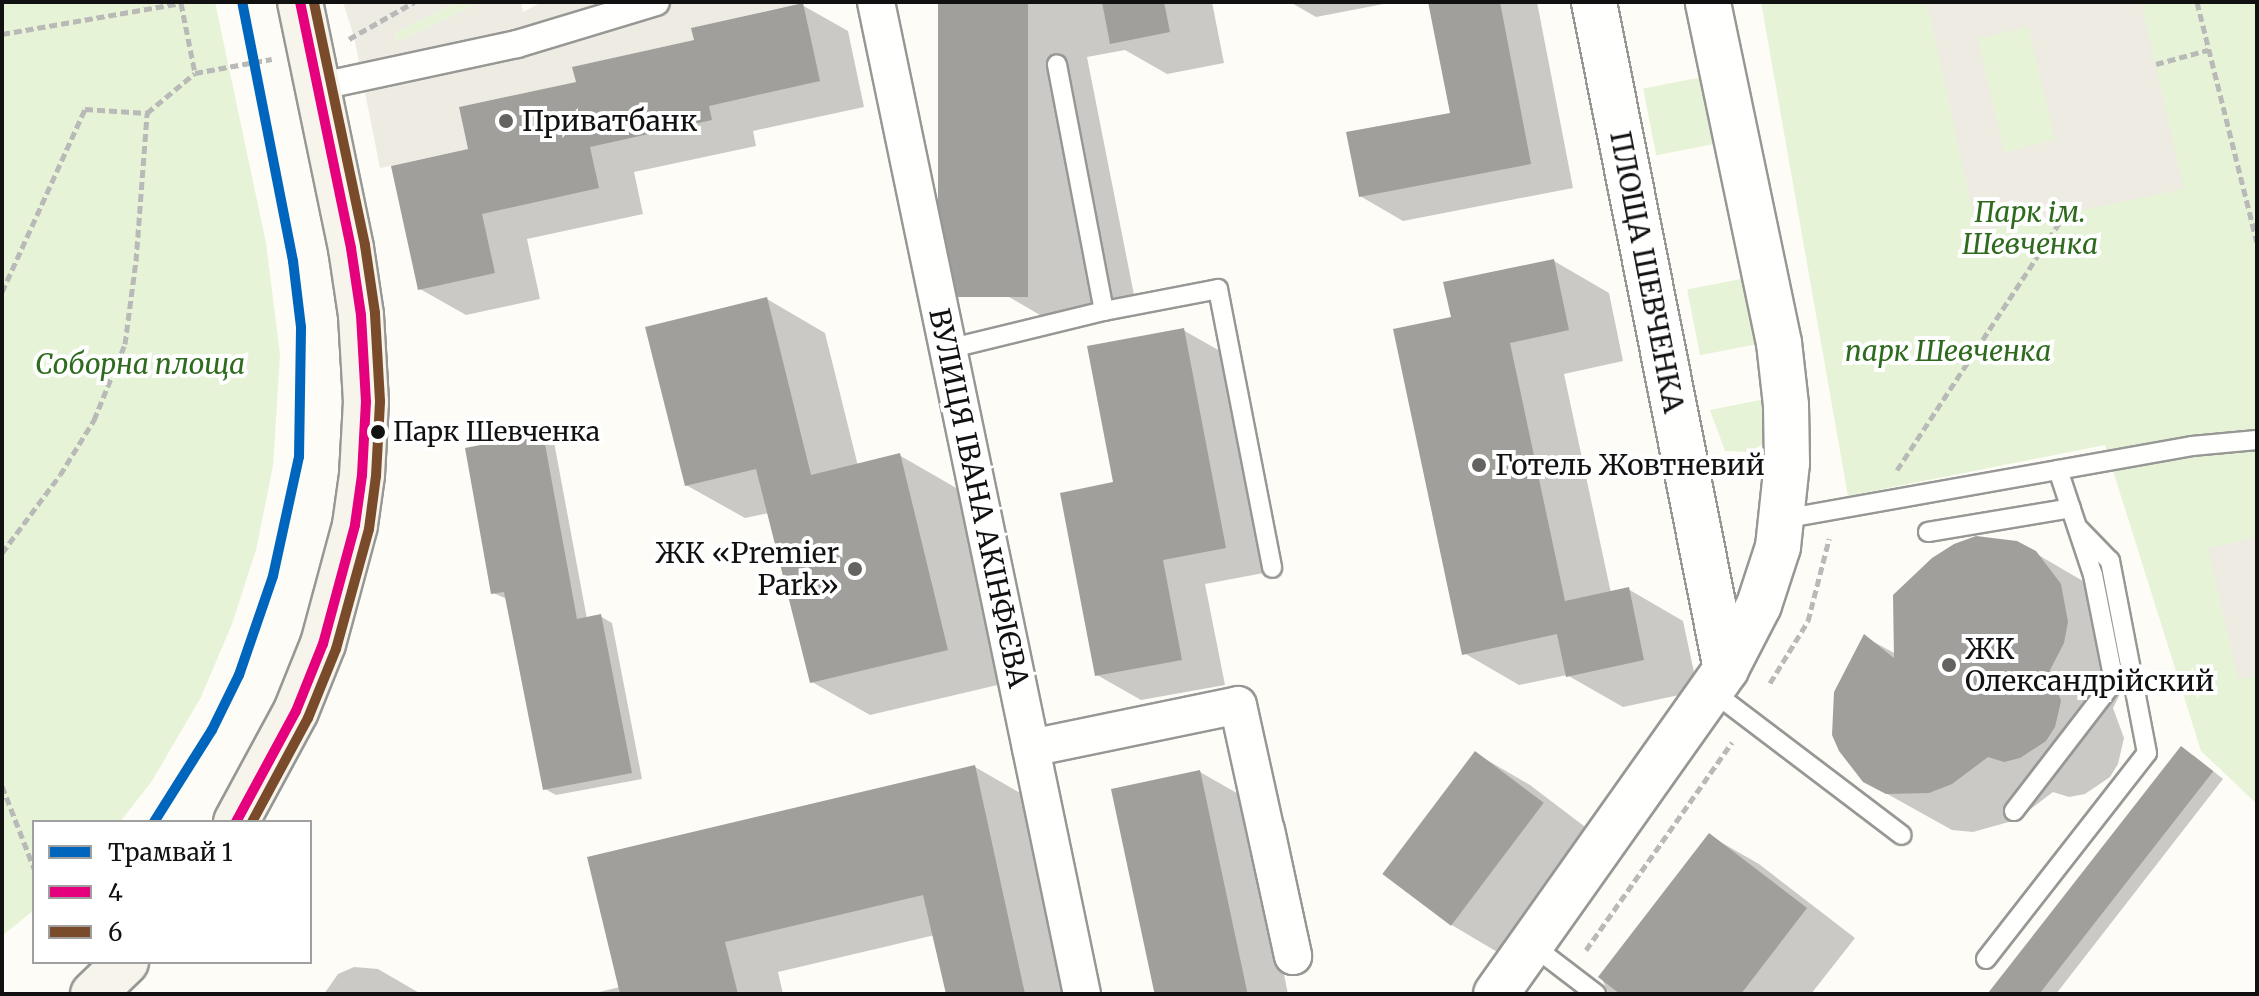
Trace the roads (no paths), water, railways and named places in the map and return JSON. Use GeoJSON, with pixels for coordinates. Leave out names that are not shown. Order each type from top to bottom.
{"type":"FeatureCollection","features":[{"type":"Feature","properties":{"kind":"main road"},"geometry":{"type":"LineString","coordinates":[[237,820],[296,711],[323,644],[355,525],[362,475],[366,402],[361,315],[351,248],[300,2]]}},
{"type":"Feature","properties":{"kind":"main road"},"geometry":{"type":"LineString","coordinates":[[93,994],[124,964]]}},
{"type":"Feature","properties":{"kind":"street"},"geometry":{"type":"LineString","coordinates":[[340,82],[517,44],[656,2]]}},
{"type":"Feature","properties":{"kind":"street","name":"ВУЛИЦЯ ІВАНА АКІНФІЄВА"},"geometry":{"type":"LineString","coordinates":[[876,2],[1082,994]]}},
{"type":"Feature","properties":{"kind":"street","name":"ПЛОЩА ШЕВЧЕНКА"},"geometry":{"type":"LineString","coordinates":[[1594,2],[1719,680]]}},
{"type":"Feature","properties":{"kind":"street"},"geometry":{"type":"LineString","coordinates":[[1496,994],[1719,680],[1771,574],[1783,519],[1787,449],[1779,343],[1708,2]]}},
{"type":"Feature","properties":{"kind":"street"},"geometry":{"type":"LineString","coordinates":[[1031,748],[1238,705],[1293,956],[1266,830]]}},
{"type":"Feature","properties":{"kind":"lane"},"geometry":{"type":"LineString","coordinates":[[1057,64],[1104,311]]}},
{"type":"Feature","properties":{"kind":"lane"},"geometry":{"type":"LineString","coordinates":[[948,349],[1104,311],[1218,289],[1272,568]]}},
{"type":"Feature","properties":{"kind":"lane"},"geometry":{"type":"LineString","coordinates":[[1783,519],[2192,446],[2257,440]]}},
{"type":"Feature","properties":{"kind":"lane"},"geometry":{"type":"LineString","coordinates":[[2014,811],[2114,681],[2093,575],[2058,470]]}},
{"type":"Feature","properties":{"kind":"lane"},"geometry":{"type":"LineString","coordinates":[[1928,532],[2071,508]]}},
{"type":"Feature","properties":{"kind":"lane"},"geometry":{"type":"LineString","coordinates":[[1986,959],[2147,753],[2110,561],[2077,527]]}},
{"type":"Feature","properties":{"kind":"lane"},"geometry":{"type":"LineString","coordinates":[[1719,680],[1902,835]]}},
{"type":"Feature","properties":{"kind":"lane"},"geometry":{"type":"LineString","coordinates":[[1532,945],[1596,994]]}},
{"type":"Feature","properties":{"kind":"tram line","name":"1"},"geometry":{"type":"LineString","coordinates":[[155,820],[212,730],[239,675],[273,576],[299,457],[301,327],[293,261],[242,2]]}},
{"type":"Feature","properties":{"kind":"place","name":"Приватбанк"},"geometry":{"type":"Point","coordinates":[506,121]}},
{"type":"Feature","properties":{"kind":"place","name":"Парк Шевченка"},"geometry":{"type":"Point","coordinates":[378,432]}},
{"type":"Feature","properties":{"kind":"place","name":"Готель Жовтневий"},"geometry":{"type":"Point","coordinates":[1479,465]}},
{"type":"Feature","properties":{"kind":"place","name":"ЖК «Premier Park»"},"geometry":{"type":"Point","coordinates":[855,569]}},
{"type":"Feature","properties":{"kind":"place","name":"ЖК Олександрійский"},"geometry":{"type":"Point","coordinates":[1949,665]}},
{"type":"Feature","properties":{"kind":"park label","name":"Парк iм. Шевченка"},"geometry":{"type":"Point","coordinates":[2030,228]}},
{"type":"Feature","properties":{"kind":"park label","name":"парк Шевченка"},"geometry":{"type":"Point","coordinates":[1948,351]}},
{"type":"Feature","properties":{"kind":"park label","name":"Соборна площа"},"geometry":{"type":"Point","coordinates":[140,364]}}]}
